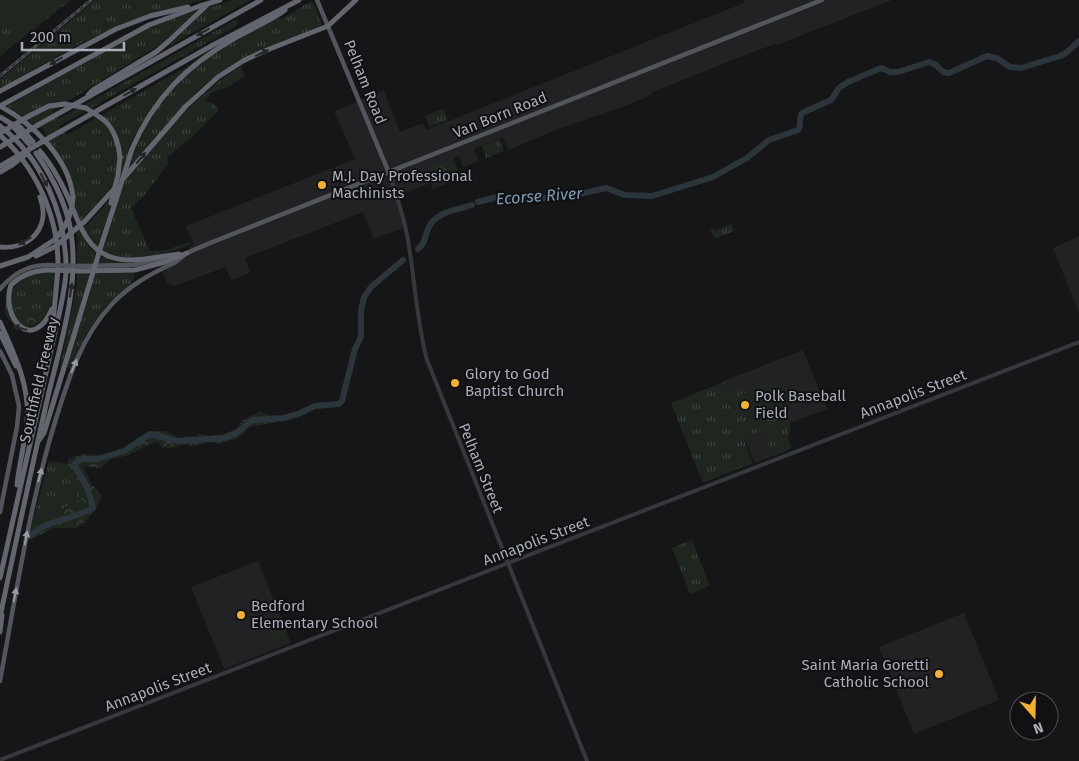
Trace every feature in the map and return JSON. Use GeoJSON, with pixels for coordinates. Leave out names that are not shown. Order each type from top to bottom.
{"type":"FeatureCollection","features":[{"type":"Feature","properties":{"kind":"highway"},"geometry":{"type":"LineString","coordinates":[[84,100],[94,90],[156,52],[212,0]]}},
{"type":"Feature","properties":{"kind":"highway"},"geometry":{"type":"LineString","coordinates":[[55,243],[71,214],[72,197],[68,175],[50,148],[26,123],[0,106],[149,25],[220,0]]}},
{"type":"Feature","properties":{"kind":"highway"},"geometry":{"type":"LineString","coordinates":[[0,147],[261,0]]}},
{"type":"Feature","properties":{"kind":"highway"},"geometry":{"type":"LineString","coordinates":[[0,172],[33,144],[49,138],[213,45],[298,0]]}},
{"type":"Feature","properties":{"kind":"highway"},"geometry":{"type":"LineString","coordinates":[[38,440],[44,433],[132,149],[150,113],[168,90],[191,67],[233,39],[282,12],[298,0]]}},
{"type":"Feature","properties":{"kind":"highway"},"geometry":{"type":"LineString","coordinates":[[0,267],[29,260],[85,221],[180,112],[206,87],[243,61],[328,26],[356,0]]}},
{"type":"Feature","properties":{"kind":"highway"},"geometry":{"type":"LineString","coordinates":[[0,90],[116,29],[165,12],[199,6]]}},
{"type":"Feature","properties":{"kind":"highway"},"geometry":{"type":"LineString","coordinates":[[0,136],[37,112],[55,105],[71,104],[80,106],[96,114],[108,124],[118,143],[120,163],[104,238]]}},
{"type":"Feature","properties":{"kind":"highway"},"geometry":{"type":"LineString","coordinates":[[0,116],[20,127],[33,144]]}},
{"type":"Feature","properties":{"kind":"highway","name":"Southfield Freeway"},"geometry":{"type":"LineString","coordinates":[[0,126],[18,144],[42,176],[55,205],[63,233],[66,266],[63,293],[0,578]]}},
{"type":"Feature","properties":{"kind":"highway"},"geometry":{"type":"LineString","coordinates":[[0,136],[13,148],[40,187],[49,210],[55,235],[58,266],[50,336],[51,349]]}},
{"type":"Feature","properties":{"kind":"highway"},"geometry":{"type":"LineString","coordinates":[[0,136],[26,169],[36,187],[44,208],[40,228],[31,239],[18,246],[0,247]]}},
{"type":"Feature","properties":{"kind":"highway","name":"Southfield Freeway"},"geometry":{"type":"LineString","coordinates":[[0,617],[66,320],[74,267],[69,223],[52,179],[38,152],[61,182],[83,234],[95,248],[111,257],[130,260],[179,254]]}},
{"type":"Feature","properties":{"kind":"highway"},"geometry":{"type":"LineString","coordinates":[[0,166],[10,163]]}},
{"type":"Feature","properties":{"kind":"highway"},"geometry":{"type":"LineString","coordinates":[[3,299],[7,290],[19,278],[47,267],[134,268],[165,262],[187,253]]}},
{"type":"Feature","properties":{"kind":"highway"},"geometry":{"type":"LineString","coordinates":[[5,321],[17,329],[37,328],[44,323],[54,304]]}},
{"type":"Feature","properties":{"kind":"highway"},"geometry":{"type":"LineString","coordinates":[[5,321],[25,389],[27,420],[18,469],[15,506]]}},
{"type":"Feature","properties":{"kind":"highway"},"geometry":{"type":"LineString","coordinates":[[0,333],[25,389]]}},
{"type":"Feature","properties":{"kind":"highway"},"geometry":{"type":"LineString","coordinates":[[0,632],[5,594]]}},
{"type":"Feature","properties":{"kind":"main road","name":"Pelham Road"},"geometry":{"type":"LineString","coordinates":[[317,0],[389,173]]}},
{"type":"Feature","properties":{"kind":"main road","name":"Van Born Road"},"geometry":{"type":"LineString","coordinates":[[134,268],[187,253],[822,0]]}},
{"type":"Feature","properties":{"kind":"main road","name":"Van Born Road"},"geometry":{"type":"LineString","coordinates":[[0,681],[37,484],[66,385],[77,357],[91,330],[111,305],[135,283],[156,270],[176,262],[187,253]]}},
{"type":"Feature","properties":{"kind":"main road"},"geometry":{"type":"LineString","coordinates":[[0,289],[10,278],[22,270],[34,266],[47,267]]}},
{"type":"Feature","properties":{"kind":"main road"},"geometry":{"type":"LineString","coordinates":[[134,268],[137,278],[135,283]]}},
{"type":"Feature","properties":{"kind":"main road"},"geometry":{"type":"LineString","coordinates":[[0,351],[12,375],[18,396],[19,416],[0,512]]}},
{"type":"Feature","properties":{"kind":"street","name":"Pelham Street"},"geometry":{"type":"LineString","coordinates":[[389,173],[402,210],[408,237],[419,319],[427,360],[587,761]]}},
{"type":"Feature","properties":{"kind":"street","name":"Annapolis Street"},"geometry":{"type":"LineString","coordinates":[[0,760],[1079,342]]}},
{"type":"Feature","properties":{"kind":"shaded area"},"geometry":{"type":"Polygon","coordinates":[[[743,0],[892,0],[777,45],[775,44],[750,53],[653,92],[647,97],[625,106],[556,130],[509,150],[503,137],[480,146],[474,149],[479,162],[463,167],[459,156],[428,168],[432,180],[430,181],[431,183],[397,196],[406,227],[374,239],[363,212],[245,258],[250,273],[231,280],[226,267],[174,286],[167,283],[162,272],[187,253],[193,243],[186,226],[355,159],[334,111],[384,91],[400,132],[423,123],[426,130],[744,3],[743,0]]]}},
{"type":"Feature","properties":{"kind":"shaded area"},"geometry":{"type":"Polygon","coordinates":[[[1079,236],[1079,313],[1053,248],[1079,236]]]}},
{"type":"Feature","properties":{"kind":"shaded area"},"geometry":{"type":"Polygon","coordinates":[[[803,350],[827,409],[790,423],[788,438],[792,448],[755,463],[743,436],[724,381],[803,350]]]}},
{"type":"Feature","properties":{"kind":"shaded area","name":"Bedford Elementary School"},"geometry":{"type":"Polygon","coordinates":[[[258,561],[291,643],[224,669],[191,587],[258,561]]]}},
{"type":"Feature","properties":{"kind":"shaded area","name":"Saint Maria Goretti Catholic School"},"geometry":{"type":"Polygon","coordinates":[[[964,613],[999,700],[914,734],[879,647],[964,613]]]}},
{"type":"Feature","properties":{"kind":"green space"},"geometry":{"type":"Polygon","coordinates":[[[0,0],[71,0],[0,56],[0,0]]]}},
{"type":"Feature","properties":{"kind":"green space"},"geometry":{"type":"Polygon","coordinates":[[[0,0],[39,0],[47,19],[29,26],[11,23],[0,15],[0,0]]]}},
{"type":"Feature","properties":{"kind":"green space"},"geometry":{"type":"Polygon","coordinates":[[[95,0],[202,0],[163,10],[125,23],[94,37],[0,87],[0,79],[95,0]]]}},
{"type":"Feature","properties":{"kind":"green space"},"geometry":{"type":"Polygon","coordinates":[[[233,0],[251,0],[169,46],[205,9],[233,0]]]}},
{"type":"Feature","properties":{"kind":"green space"},"geometry":{"type":"Polygon","coordinates":[[[311,1],[322,25],[218,74],[198,90],[80,222],[75,208],[74,186],[65,165],[43,129],[29,122],[7,106],[147,29],[164,21],[197,11],[164,42],[52,111],[59,119],[237,20],[239,22],[235,27],[59,126],[67,135],[191,64],[156,101],[128,149],[135,151],[160,103],[196,67],[223,49],[311,1]]]}},
{"type":"Feature","properties":{"kind":"green space"},"geometry":{"type":"Polygon","coordinates":[[[241,66],[245,76],[228,87],[211,93],[205,101],[215,104],[218,111],[191,138],[167,157],[168,164],[142,198],[131,208],[150,251],[166,250],[190,242],[191,244],[157,255],[132,258],[120,257],[96,245],[83,229],[176,121],[196,101],[241,66]]]}},
{"type":"Feature","properties":{"kind":"green space"},"geometry":{"type":"Polygon","coordinates":[[[443,109],[448,120],[429,127],[425,116],[443,109]]]}},
{"type":"Feature","properties":{"kind":"green space"},"geometry":{"type":"Polygon","coordinates":[[[499,139],[504,151],[486,158],[482,146],[499,139]]]}},
{"type":"Feature","properties":{"kind":"green space"},"geometry":{"type":"Polygon","coordinates":[[[453,158],[461,177],[433,189],[427,168],[453,158]]]}},
{"type":"Feature","properties":{"kind":"green space"},"geometry":{"type":"Polygon","coordinates":[[[74,224],[89,247],[96,252],[93,258],[101,261],[103,256],[129,261],[130,271],[133,272],[135,277],[129,286],[105,308],[94,322],[70,368],[62,366],[59,372],[77,284],[77,246],[79,245],[74,224]]]}},
{"type":"Feature","properties":{"kind":"green space"},"geometry":{"type":"Polygon","coordinates":[[[731,224],[734,231],[715,239],[710,229],[713,228],[714,231],[731,224]]]}},
{"type":"Feature","properties":{"kind":"green space"},"geometry":{"type":"Polygon","coordinates":[[[42,272],[55,272],[53,298],[47,314],[42,321],[35,325],[21,327],[15,325],[7,317],[5,311],[5,305],[10,293],[23,279],[42,272]]]}},
{"type":"Feature","properties":{"kind":"green space"},"geometry":{"type":"Polygon","coordinates":[[[16,305],[22,308],[20,313],[24,316],[29,314],[32,317],[36,311],[42,310],[43,314],[38,321],[30,325],[23,323],[22,326],[14,324],[8,311],[16,305]]]}},
{"type":"Feature","properties":{"kind":"green space"},"geometry":{"type":"Polygon","coordinates":[[[771,379],[787,417],[789,429],[787,438],[791,449],[773,456],[763,430],[743,437],[753,463],[703,483],[671,403],[724,382],[730,395],[771,379]]]}},
{"type":"Feature","properties":{"kind":"green space","name":"Polk Baseball Field"},"geometry":{"type":"Polygon","coordinates":[[[752,390],[761,413],[750,417],[741,416],[735,411],[729,400],[752,390]]]}},
{"type":"Feature","properties":{"kind":"green space"},"geometry":{"type":"Polygon","coordinates":[[[259,412],[277,417],[278,422],[249,427],[236,439],[222,443],[206,442],[191,446],[187,444],[172,448],[162,448],[158,442],[126,456],[111,459],[101,468],[83,466],[92,485],[102,497],[95,510],[77,528],[53,528],[34,538],[30,535],[31,527],[52,513],[56,514],[69,504],[73,505],[75,501],[81,500],[67,461],[69,458],[85,454],[105,455],[132,444],[136,438],[151,432],[164,431],[178,438],[197,436],[198,434],[210,436],[227,433],[235,430],[242,421],[259,412]]]}},
{"type":"Feature","properties":{"kind":"green space"},"geometry":{"type":"Polygon","coordinates":[[[49,461],[68,464],[81,500],[56,514],[52,513],[31,527],[49,461]]]}},
{"type":"Feature","properties":{"kind":"green space"},"geometry":{"type":"Polygon","coordinates":[[[692,540],[710,586],[690,594],[672,548],[692,540]]]}},
{"type":"Feature","properties":{"kind":"green space"},"geometry":{"type":"Polygon","coordinates":[[[281,621],[287,636],[285,639],[272,643],[268,636],[270,626],[281,621]]]}},
{"type":"Feature","properties":{"kind":"waterway","name":"Ecorse River"},"geometry":{"type":"LineString","coordinates":[[478,202],[497,197],[537,199],[580,194],[606,188],[625,195],[652,196],[713,177],[747,158],[769,140],[798,130],[802,113],[831,100],[839,88],[848,82],[881,68],[890,72],[898,72],[929,62],[936,65],[943,72],[949,73],[987,56],[997,58],[1010,67],[1021,68],[1060,56],[1079,41]]}},
{"type":"Feature","properties":{"kind":"waterway","name":"Ecorse River"},"geometry":{"type":"LineString","coordinates":[[418,249],[423,244],[428,228],[433,221],[449,212],[472,205]]}},
{"type":"Feature","properties":{"kind":"waterway","name":"Ecorse River"},"geometry":{"type":"LineString","coordinates":[[30,536],[45,526],[93,508],[88,489],[75,466],[75,463],[82,459],[98,459],[124,451],[150,434],[177,441],[225,438],[235,434],[253,420],[284,418],[315,406],[339,404],[342,401],[355,349],[361,337],[361,311],[364,297],[371,287],[403,260]]}},
{"type":"Feature","properties":{"kind":"railway"},"geometry":{"type":"LineString","coordinates":[[0,76],[91,0]]}},
{"type":"Feature","properties":{"kind":"place","name":"M.J. Day Professional Machinists"},"geometry":{"type":"Point","coordinates":[322,185]}},
{"type":"Feature","properties":{"kind":"place","name":"Glory to God Baptist Church"},"geometry":{"type":"Point","coordinates":[455,383]}},
{"type":"Feature","properties":{"kind":"place","name":"Polk Baseball Field"},"geometry":{"type":"Point","coordinates":[745,405]}},
{"type":"Feature","properties":{"kind":"place","name":"Bedford Elementary School"},"geometry":{"type":"Point","coordinates":[241,615]}},
{"type":"Feature","properties":{"kind":"place","name":"Saint Maria Goretti Catholic School"},"geometry":{"type":"Point","coordinates":[939,674]}}]}
